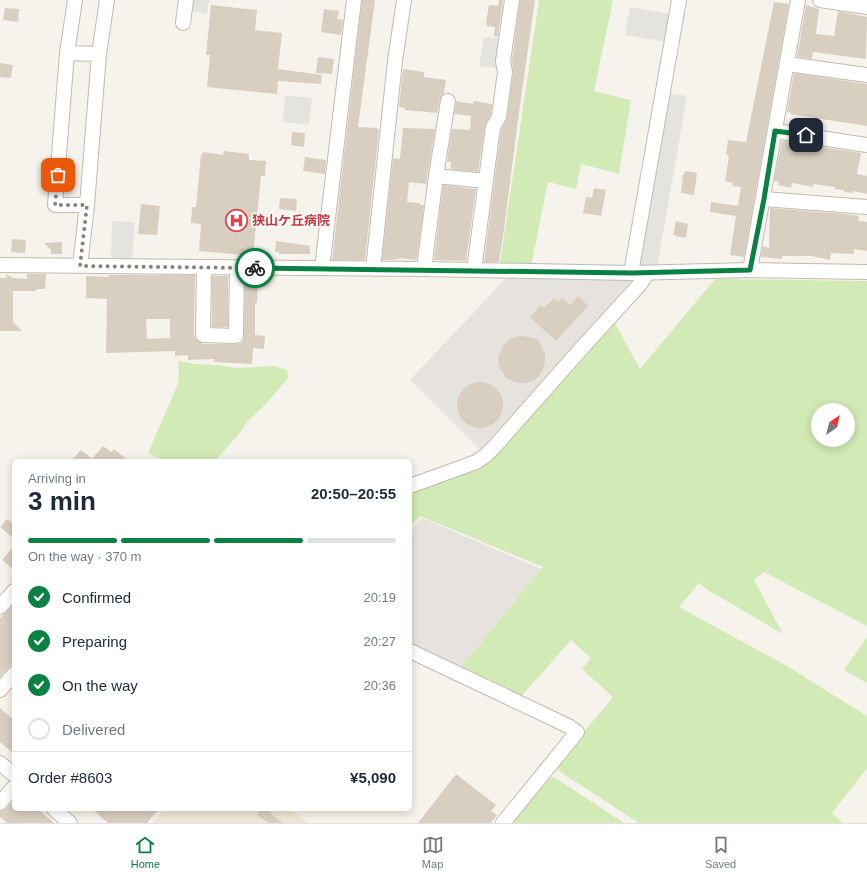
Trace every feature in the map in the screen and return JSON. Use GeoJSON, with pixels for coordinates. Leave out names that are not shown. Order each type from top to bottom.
{"type":"FeatureCollection","features":[{"type":"Feature","properties":{"kind":"street"},"geometry":{"type":"LineString","coordinates":[[75,0],[67,53],[55,205],[87,205]]}},
{"type":"Feature","properties":{"kind":"street"},"geometry":{"type":"LineString","coordinates":[[80,266],[87,205],[99,54],[107,0]]}},
{"type":"Feature","properties":{"kind":"street"},"geometry":{"type":"LineString","coordinates":[[183,23],[186,0]]}},
{"type":"Feature","properties":{"kind":"street"},"geometry":{"type":"LineString","coordinates":[[322,268],[354,0]]}},
{"type":"Feature","properties":{"kind":"street"},"geometry":{"type":"LineString","coordinates":[[372,269],[395,61],[404,0]]}},
{"type":"Feature","properties":{"kind":"street"},"geometry":{"type":"LineString","coordinates":[[474,270],[494,127],[500,110],[505,72],[503,61],[512,0]]}},
{"type":"Feature","properties":{"kind":"street"},"geometry":{"type":"LineString","coordinates":[[632,273],[679,0]]}},
{"type":"Feature","properties":{"kind":"street"},"geometry":{"type":"LineString","coordinates":[[750,270],[764,199],[798,0]]}},
{"type":"Feature","properties":{"kind":"street"},"geometry":{"type":"LineString","coordinates":[[820,0],[867,7]]}},
{"type":"Feature","properties":{"kind":"street"},"geometry":{"type":"LineString","coordinates":[[67,53],[99,54]]}},
{"type":"Feature","properties":{"kind":"street"},"geometry":{"type":"LineString","coordinates":[[787,64],[867,75]]}},
{"type":"Feature","properties":{"kind":"street"},"geometry":{"type":"LineString","coordinates":[[424,269],[436,176],[448,101]]}},
{"type":"Feature","properties":{"kind":"street"},"geometry":{"type":"LineString","coordinates":[[775,131],[867,145]]}},
{"type":"Feature","properties":{"kind":"street"},"geometry":{"type":"LineString","coordinates":[[436,176],[486,181]]}},
{"type":"Feature","properties":{"kind":"street"},"geometry":{"type":"LineString","coordinates":[[764,199],[867,207]]}},
{"type":"Feature","properties":{"kind":"street"},"geometry":{"type":"LineString","coordinates":[[0,265],[424,269],[632,273],[750,270],[867,272]]}},
{"type":"Feature","properties":{"kind":"street"},"geometry":{"type":"LineString","coordinates":[[204,267],[202,335],[236,336],[237,267]]}},
{"type":"Feature","properties":{"kind":"street"},"geometry":{"type":"LineString","coordinates":[[412,485],[476,462],[485,456],[641,283],[647,273]]}},
{"type":"Feature","properties":{"kind":"street"},"geometry":{"type":"LineString","coordinates":[[0,607],[12,594]]}},
{"type":"Feature","properties":{"kind":"street"},"geometry":{"type":"LineString","coordinates":[[412,652],[568,726],[577,732],[503,823]]}},
{"type":"Feature","properties":{"kind":"street"},"geometry":{"type":"LineString","coordinates":[[0,690],[12,676]]}},
{"type":"Feature","properties":{"kind":"street"},"geometry":{"type":"LineString","coordinates":[[0,763],[12,773]]}},
{"type":"Feature","properties":{"kind":"street"},"geometry":{"type":"LineString","coordinates":[[0,803],[12,789]]}},
{"type":"Feature","properties":{"kind":"street"},"geometry":{"type":"LineString","coordinates":[[56,811],[70,823]]}},
{"type":"Feature","properties":{"kind":"shaded area"},"geometry":{"type":"Polygon","coordinates":[[[190,0],[209,0],[207,14],[188,11],[190,0]]]}},
{"type":"Feature","properties":{"kind":"shaded area"},"geometry":{"type":"Polygon","coordinates":[[[630,7],[672,14],[667,42],[625,35],[630,7]]]}},
{"type":"Feature","properties":{"kind":"shaded area"},"geometry":{"type":"Polygon","coordinates":[[[484,37],[502,39],[498,68],[479,66],[484,37]]]}},
{"type":"Feature","properties":{"kind":"shaded area"},"geometry":{"type":"Polygon","coordinates":[[[668,93],[687,96],[657,268],[640,268],[637,265],[668,93]]]}},
{"type":"Feature","properties":{"kind":"shaded area"},"geometry":{"type":"Polygon","coordinates":[[[285,95],[312,98],[309,125],[283,122],[285,95]]]}},
{"type":"Feature","properties":{"kind":"shaded area"},"geometry":{"type":"Polygon","coordinates":[[[112,221],[135,222],[132,264],[111,263],[112,221]]]}},
{"type":"Feature","properties":{"kind":"shaded area"},"geometry":{"type":"Polygon","coordinates":[[[508,276],[633,278],[636,283],[482,452],[410,380],[508,276]]]}},
{"type":"Feature","properties":{"kind":"shaded area"},"geometry":{"type":"Polygon","coordinates":[[[422,518],[541,569],[460,668],[412,646],[412,529],[422,518]]]}},
{"type":"Feature","properties":{"kind":"shaded area"},"geometry":{"type":"Polygon","coordinates":[[[162,811],[293,811],[309,823],[152,823],[162,811]]]}},
{"type":"Feature","properties":{"kind":"green space"},"geometry":{"type":"Polygon","coordinates":[[[539,0],[613,0],[594,91],[631,100],[619,174],[581,164],[576,189],[548,182],[531,266],[500,263],[539,0]]]}},
{"type":"Feature","properties":{"kind":"green space"},"geometry":{"type":"Polygon","coordinates":[[[715,279],[867,281],[867,626],[764,572],[754,580],[783,634],[706,589],[699,583],[679,607],[787,666],[867,716],[867,768],[832,813],[843,823],[639,823],[559,771],[557,764],[613,697],[582,669],[591,658],[571,640],[520,698],[460,668],[543,567],[420,516],[412,525],[412,491],[469,471],[612,318],[640,369],[715,279]]]}},
{"type":"Feature","properties":{"kind":"green space"},"geometry":{"type":"Polygon","coordinates":[[[178,361],[237,368],[274,366],[287,370],[288,378],[266,404],[248,421],[217,459],[162,459],[148,453],[177,386],[179,376],[178,361]]]}},
{"type":"Feature","properties":{"kind":"green space"},"geometry":{"type":"Polygon","coordinates":[[[867,637],[867,683],[844,670],[867,637]]]}},
{"type":"Feature","properties":{"kind":"green space"},"geometry":{"type":"Polygon","coordinates":[[[554,777],[624,823],[512,823],[549,778],[554,777]]]}},
{"type":"Feature","properties":{"kind":"building"},"geometry":{"type":"Polygon","coordinates":[[[362,0],[375,0],[358,127],[379,129],[365,260],[332,260],[362,0]]]}},
{"type":"Feature","properties":{"kind":"building"},"geometry":{"type":"Polygon","coordinates":[[[499,0],[503,0],[498,37],[494,36],[495,27],[487,26],[486,22],[489,5],[498,6],[499,0]]]}},
{"type":"Feature","properties":{"kind":"building"},"geometry":{"type":"Polygon","coordinates":[[[520,0],[535,0],[504,229],[499,262],[484,262],[501,130],[507,118],[513,73],[512,61],[520,0]]]}},
{"type":"Feature","properties":{"kind":"building"},"geometry":{"type":"Polygon","coordinates":[[[774,2],[789,4],[744,257],[730,255],[736,216],[710,212],[711,202],[738,206],[741,187],[732,186],[733,183],[725,181],[729,156],[726,154],[728,140],[746,142],[774,2]]]}},
{"type":"Feature","properties":{"kind":"building"},"geometry":{"type":"Polygon","coordinates":[[[211,5],[257,10],[255,30],[282,33],[278,69],[322,75],[321,84],[278,81],[277,94],[207,87],[210,55],[206,55],[211,5]]]}},
{"type":"Feature","properties":{"kind":"building"},"geometry":{"type":"Polygon","coordinates":[[[806,5],[819,9],[816,34],[834,36],[838,11],[867,17],[866,59],[813,52],[812,59],[797,57],[806,5]]]}},
{"type":"Feature","properties":{"kind":"building"},"geometry":{"type":"Polygon","coordinates":[[[5,8],[19,9],[18,22],[3,20],[5,8]]]}},
{"type":"Feature","properties":{"kind":"building"},"geometry":{"type":"Polygon","coordinates":[[[324,9],[339,11],[337,19],[343,20],[341,35],[321,32],[324,9]]]}},
{"type":"Feature","properties":{"kind":"building"},"geometry":{"type":"Polygon","coordinates":[[[318,57],[334,59],[332,74],[316,73],[318,57]]]}},
{"type":"Feature","properties":{"kind":"building"},"geometry":{"type":"Polygon","coordinates":[[[0,63],[13,65],[11,78],[0,77],[0,63]]]}},
{"type":"Feature","properties":{"kind":"building"},"geometry":{"type":"Polygon","coordinates":[[[403,69],[424,72],[424,77],[446,80],[444,94],[440,99],[437,113],[405,110],[405,108],[399,107],[403,69]]]}},
{"type":"Feature","properties":{"kind":"building"},"geometry":{"type":"Polygon","coordinates":[[[794,73],[867,84],[867,126],[790,114],[791,113],[787,112],[794,73]]]}},
{"type":"Feature","properties":{"kind":"building"},"geometry":{"type":"Polygon","coordinates":[[[456,101],[473,104],[474,101],[492,104],[491,114],[485,126],[478,172],[450,169],[451,162],[447,162],[452,129],[470,130],[471,116],[454,114],[456,101]]]}},
{"type":"Feature","properties":{"kind":"building"},"geometry":{"type":"Polygon","coordinates":[[[403,128],[435,129],[426,184],[409,182],[407,202],[420,203],[420,205],[424,205],[417,258],[416,260],[399,258],[395,260],[382,260],[393,158],[400,159],[403,128]]]}},
{"type":"Feature","properties":{"kind":"building"},"geometry":{"type":"Polygon","coordinates":[[[292,132],[305,133],[304,147],[291,145],[292,132]]]}},
{"type":"Feature","properties":{"kind":"building"},"geometry":{"type":"Polygon","coordinates":[[[782,141],[861,153],[857,174],[867,176],[867,194],[854,191],[853,193],[844,192],[844,190],[834,189],[835,187],[813,184],[813,187],[792,183],[791,188],[778,185],[779,182],[774,181],[782,141]]]}},
{"type":"Feature","properties":{"kind":"building"},"geometry":{"type":"Polygon","coordinates":[[[224,151],[249,154],[249,160],[266,161],[265,176],[261,176],[253,256],[199,251],[201,224],[191,223],[192,207],[196,207],[201,155],[203,152],[223,155],[224,151]]]}},
{"type":"Feature","properties":{"kind":"building"},"geometry":{"type":"Polygon","coordinates":[[[305,157],[326,160],[325,174],[303,171],[305,157]]]}},
{"type":"Feature","properties":{"kind":"building"},"geometry":{"type":"Polygon","coordinates":[[[685,171],[697,173],[694,195],[681,193],[683,174],[684,175],[685,171]]]}},
{"type":"Feature","properties":{"kind":"building"},"geometry":{"type":"Polygon","coordinates":[[[443,185],[476,189],[466,261],[434,260],[443,185]]]}},
{"type":"Feature","properties":{"kind":"building"},"geometry":{"type":"Polygon","coordinates":[[[594,188],[606,190],[601,216],[583,213],[586,197],[592,198],[594,188]]]}},
{"type":"Feature","properties":{"kind":"building"},"geometry":{"type":"Polygon","coordinates":[[[280,198],[297,199],[296,211],[279,209],[280,198]]]}},
{"type":"Feature","properties":{"kind":"building"},"geometry":{"type":"Polygon","coordinates":[[[141,204],[160,206],[157,235],[138,234],[141,204]]]}},
{"type":"Feature","properties":{"kind":"building"},"geometry":{"type":"Polygon","coordinates":[[[770,208],[859,216],[858,221],[867,222],[867,251],[854,249],[854,254],[831,253],[830,260],[812,256],[782,256],[782,259],[761,257],[763,246],[769,248],[770,208]]]}},
{"type":"Feature","properties":{"kind":"building"},"geometry":{"type":"Polygon","coordinates":[[[676,221],[688,224],[686,238],[673,235],[676,221]]]}},
{"type":"Feature","properties":{"kind":"building"},"geometry":{"type":"Polygon","coordinates":[[[12,239],[26,240],[25,253],[11,252],[12,239]]]}},
{"type":"Feature","properties":{"kind":"building"},"geometry":{"type":"Polygon","coordinates":[[[276,241],[310,246],[310,254],[279,254],[279,252],[275,252],[276,241]]]}},
{"type":"Feature","properties":{"kind":"building"},"geometry":{"type":"Polygon","coordinates":[[[62,242],[62,254],[51,254],[51,250],[44,243],[62,242]]]}},
{"type":"Feature","properties":{"kind":"building"},"geometry":{"type":"Polygon","coordinates":[[[6,274],[13,278],[27,279],[27,274],[46,274],[45,289],[37,289],[36,291],[13,291],[13,322],[22,331],[0,331],[0,278],[7,278],[6,274]]]}},
{"type":"Feature","properties":{"kind":"building"},"geometry":{"type":"Polygon","coordinates":[[[109,275],[195,275],[194,335],[196,339],[203,344],[240,344],[243,341],[244,336],[245,276],[258,276],[257,303],[255,303],[255,335],[265,336],[264,349],[253,348],[252,364],[214,362],[214,359],[188,360],[188,355],[175,356],[175,351],[106,353],[107,299],[86,298],[86,276],[108,277],[109,275]],[[146,319],[147,339],[170,338],[170,319],[146,319]]]}},
{"type":"Feature","properties":{"kind":"building"},"geometry":{"type":"Polygon","coordinates":[[[212,276],[228,276],[228,327],[212,327],[212,276]]]}},
{"type":"Feature","properties":{"kind":"building"},"geometry":{"type":"Polygon","coordinates":[[[578,296],[588,306],[556,341],[530,317],[541,305],[544,308],[554,298],[558,302],[562,297],[570,305],[578,296]]]}},
{"type":"Feature","properties":{"kind":"building"},"geometry":{"type":"Polygon","coordinates":[[[522,336],[538,339],[545,354],[545,362],[539,376],[533,381],[517,383],[506,378],[500,368],[498,360],[503,346],[508,341],[515,337],[522,336]]]}},
{"type":"Feature","properties":{"kind":"building"},"geometry":{"type":"Polygon","coordinates":[[[475,382],[485,382],[493,386],[499,392],[503,400],[503,410],[499,418],[493,424],[485,428],[475,428],[467,424],[461,418],[457,410],[457,400],[461,392],[467,386],[475,382]]]}},
{"type":"Feature","properties":{"kind":"building"},"geometry":{"type":"Polygon","coordinates":[[[103,446],[111,452],[114,449],[126,459],[92,459],[103,446]]]}},
{"type":"Feature","properties":{"kind":"building"},"geometry":{"type":"Polygon","coordinates":[[[81,450],[92,459],[73,459],[81,450]]]}},
{"type":"Feature","properties":{"kind":"building"},"geometry":{"type":"Polygon","coordinates":[[[7,519],[12,523],[12,537],[0,527],[7,519]]]}},
{"type":"Feature","properties":{"kind":"building"},"geometry":{"type":"Polygon","coordinates":[[[12,548],[12,568],[2,560],[12,548]]]}},
{"type":"Feature","properties":{"kind":"building"},"geometry":{"type":"Polygon","coordinates":[[[12,606],[12,665],[0,677],[0,618],[12,606]]]}},
{"type":"Feature","properties":{"kind":"building"},"geometry":{"type":"Polygon","coordinates":[[[0,708],[12,718],[12,752],[0,742],[0,708]]]}},
{"type":"Feature","properties":{"kind":"building"},"geometry":{"type":"Polygon","coordinates":[[[456,774],[496,805],[491,811],[497,815],[491,823],[418,823],[456,774]]]}},
{"type":"Feature","properties":{"kind":"building"},"geometry":{"type":"Polygon","coordinates":[[[12,802],[12,811],[40,811],[54,823],[7,823],[0,817],[0,811],[6,809],[12,802]]]}},
{"type":"Feature","properties":{"kind":"building"},"geometry":{"type":"Polygon","coordinates":[[[94,811],[157,811],[147,823],[108,823],[94,811]]]}},
{"type":"Feature","properties":{"kind":"building"},"geometry":{"type":"Polygon","coordinates":[[[260,811],[268,811],[283,823],[269,823],[257,815],[260,811]]]}},
{"type":"Feature","properties":{"kind":"way so far"},"geometry":{"type":"LineString","coordinates":[[58,175],[55,205],[87,205],[80,266],[255,268]]}},
{"type":"Feature","properties":{"kind":"place","name":"狭山ケ丘病院"},"geometry":{"type":"Point","coordinates":[236,220]}},
{"type":"Feature","properties":{"kind":"route"},"geometry":{"type":"LineString","coordinates":[[255,268],[424,269],[632,273],[750,270],[764,199],[775,131],[806,135]]}}]}
